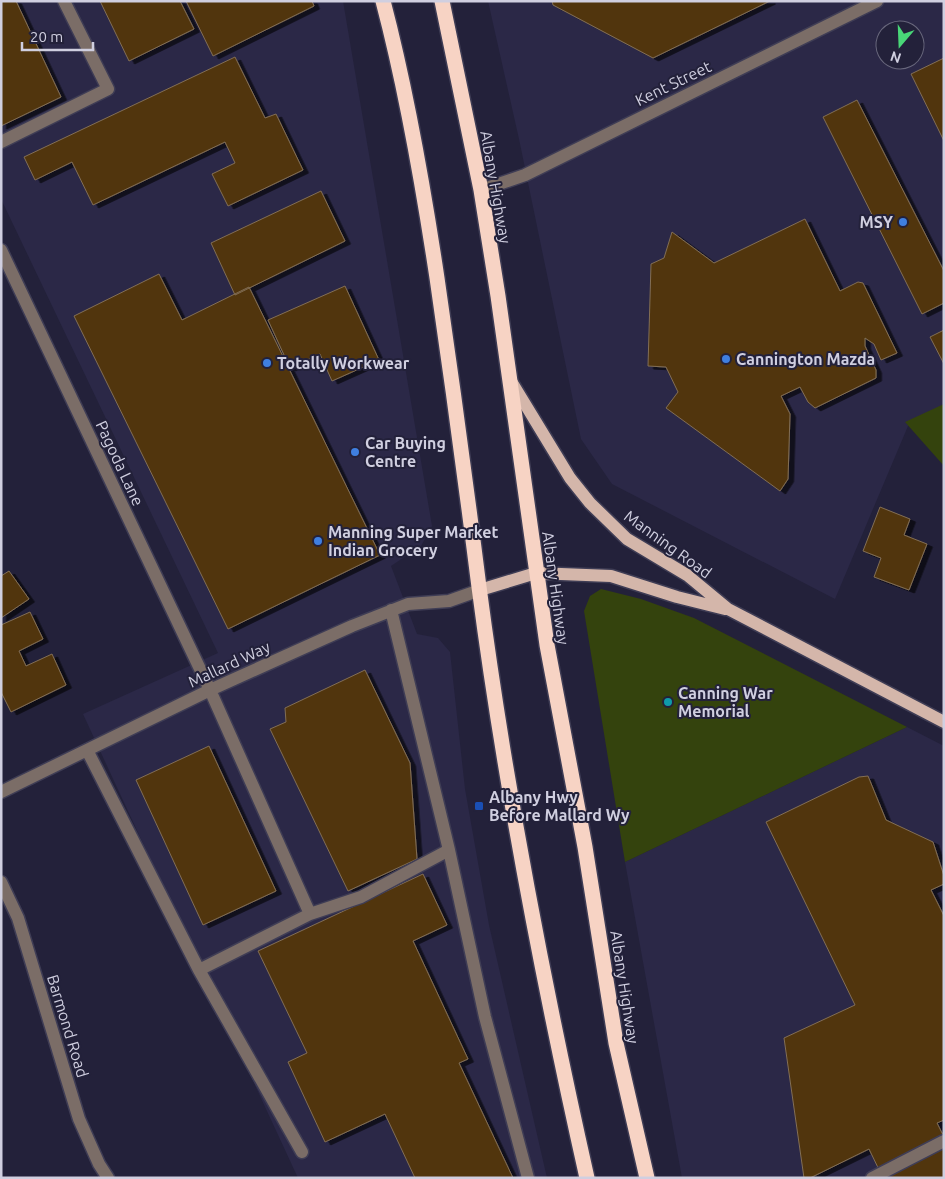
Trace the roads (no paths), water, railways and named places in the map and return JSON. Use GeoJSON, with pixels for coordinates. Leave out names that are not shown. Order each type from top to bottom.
{"type":"FeatureCollection","features":[{"type":"Feature","properties":{"kind":"highway"},"geometry":{"type":"LineString","coordinates":[[383,1],[406,99],[426,210],[506,769],[528,898],[559,1054],[587,1178]]}},
{"type":"Feature","properties":{"kind":"highway","name":"Albany Highway"},"geometry":{"type":"LineString","coordinates":[[442,1],[481,190],[510,378],[547,645],[585,847],[616,1043],[647,1178]]}},
{"type":"Feature","properties":{"kind":"main road","name":"Manning Road"},"geometry":{"type":"LineString","coordinates":[[510,378],[570,478],[590,503],[627,539],[686,575],[728,609],[944,722]]}},
{"type":"Feature","properties":{"kind":"main road","name":"Manning Road"},"geometry":{"type":"LineString","coordinates":[[480,590],[536,573],[611,576],[677,597],[728,609]]}},
{"type":"Feature","properties":{"kind":"street"},"geometry":{"type":"LineString","coordinates":[[1,142],[108,89],[64,1]]}},
{"type":"Feature","properties":{"kind":"street","name":"Kent Street"},"geometry":{"type":"LineString","coordinates":[[481,190],[525,175],[877,1]]}},
{"type":"Feature","properties":{"kind":"street","name":"Pagoda Lane"},"geometry":{"type":"LineString","coordinates":[[1,250],[210,690],[310,914]]}},
{"type":"Feature","properties":{"kind":"street","name":"Mallard Way"},"geometry":{"type":"LineString","coordinates":[[1,792],[210,690],[352,626],[408,604],[449,601],[480,590]]}},
{"type":"Feature","properties":{"kind":"street"},"geometry":{"type":"LineString","coordinates":[[390,610],[449,850],[485,1017],[528,1178]]}},
{"type":"Feature","properties":{"kind":"street"},"geometry":{"type":"LineString","coordinates":[[87,750],[199,970],[302,1152]]}},
{"type":"Feature","properties":{"kind":"street"},"geometry":{"type":"LineString","coordinates":[[199,970],[310,914],[361,897],[449,850]]}},
{"type":"Feature","properties":{"kind":"street","name":"Barmond Road"},"geometry":{"type":"LineString","coordinates":[[1,882],[18,918],[79,1119],[108,1178]]}},
{"type":"Feature","properties":{"kind":"street"},"geometry":{"type":"LineString","coordinates":[[872,1178],[944,1141]]}},
{"type":"Feature","properties":{"kind":"place","name":"MSY"},"geometry":{"type":"Point","coordinates":[903,222]}},
{"type":"Feature","properties":{"kind":"place","name":"Cannington Mazda"},"geometry":{"type":"Point","coordinates":[726,359]}},
{"type":"Feature","properties":{"kind":"place","name":"Totally Workwear"},"geometry":{"type":"Point","coordinates":[267,363]}},
{"type":"Feature","properties":{"kind":"place","name":"Car Buying Centre"},"geometry":{"type":"Point","coordinates":[355,452]}},
{"type":"Feature","properties":{"kind":"place","name":"Manning Super Market Indian Grocery"},"geometry":{"type":"Point","coordinates":[318,541]}},
{"type":"Feature","properties":{"kind":"place","name":"Canning War Memorial"},"geometry":{"type":"Point","coordinates":[668,702]}},
{"type":"Feature","properties":{"kind":"place","name":"Albany Hwy Before Mallard Wy"},"geometry":{"type":"Point","coordinates":[479,806]}}]}
